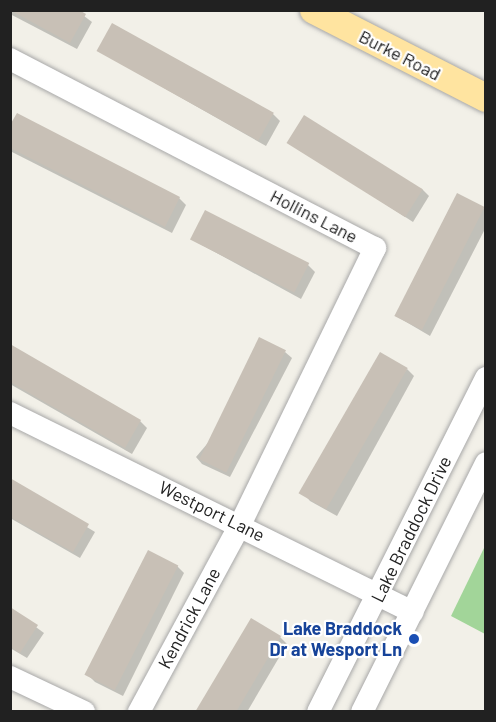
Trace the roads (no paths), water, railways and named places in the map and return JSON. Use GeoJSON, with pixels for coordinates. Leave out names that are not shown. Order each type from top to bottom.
{"type":"FeatureCollection","features":[{"type":"Feature","properties":{"kind":"main road","name":"Burke Road"},"geometry":{"type":"LineString","coordinates":[[314,10],[486,98]]}},
{"type":"Feature","properties":{"kind":"street","name":"Hollins Lane"},"geometry":{"type":"LineString","coordinates":[[10,59],[375,248],[240,525]]}},
{"type":"Feature","properties":{"kind":"street","name":"Lake Braddock Drive"},"geometry":{"type":"LineString","coordinates":[[318,711],[486,378]]}},
{"type":"Feature","properties":{"kind":"street","name":"Westport Lane"},"geometry":{"type":"LineString","coordinates":[[10,413],[412,612]]}},
{"type":"Feature","properties":{"kind":"street","name":"Lake Braddock Drive"},"geometry":{"type":"LineString","coordinates":[[362,711],[486,463]]}},
{"type":"Feature","properties":{"kind":"street","name":"Kendrick Lane"},"geometry":{"type":"LineString","coordinates":[[139,711],[240,525]]}},
{"type":"Feature","properties":{"kind":"street"},"geometry":{"type":"LineString","coordinates":[[10,677],[84,711]]}},
{"type":"Feature","properties":{"kind":"place","name":"Lake Braddock Dr at Wesport Ln"},"geometry":{"type":"Point","coordinates":[414,639]}}]}
